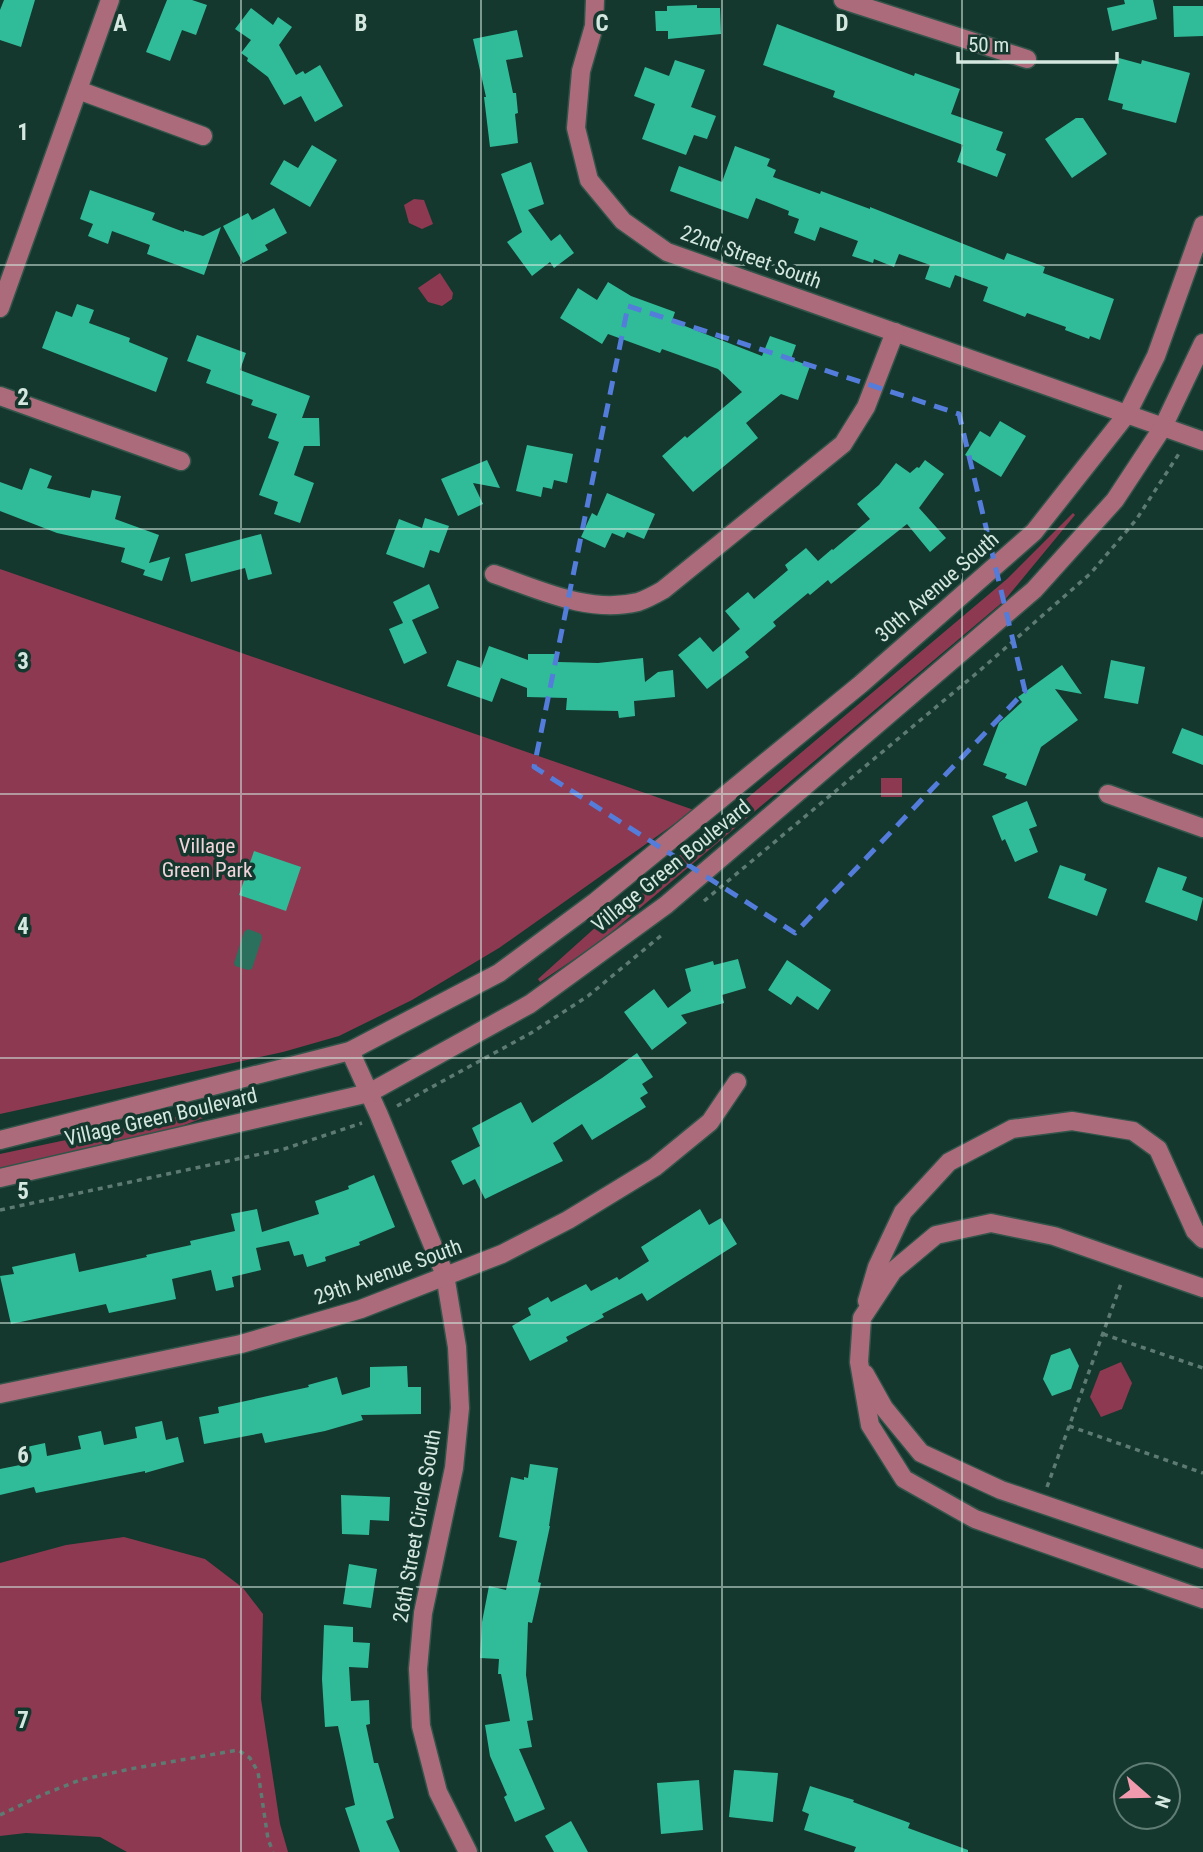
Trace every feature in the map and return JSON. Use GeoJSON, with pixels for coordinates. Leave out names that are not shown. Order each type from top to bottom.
{"type":"FeatureCollection","features":[{"type":"Feature","properties":{"kind":"street"},"geometry":{"type":"LineString","coordinates":[[0,309],[110,0]]}},
{"type":"Feature","properties":{"kind":"street","name":"22nd Street South"},"geometry":{"type":"LineString","coordinates":[[595,0],[594,26],[581,71],[576,128],[589,180],[622,221],[667,252],[1203,441]]}},
{"type":"Feature","properties":{"kind":"street"},"geometry":{"type":"LineString","coordinates":[[843,0],[1027,59]]}},
{"type":"Feature","properties":{"kind":"street"},"geometry":{"type":"LineString","coordinates":[[78,90],[203,136]]}},
{"type":"Feature","properties":{"kind":"street","name":"30th Avenue South"},"geometry":{"type":"LineString","coordinates":[[595,902],[861,684],[1034,532],[1127,414],[1156,356],[1203,225]]}},
{"type":"Feature","properties":{"kind":"street"},"geometry":{"type":"LineString","coordinates":[[494,575],[571,601],[608,606],[640,601],[663,590],[843,444],[866,407],[895,332]]}},
{"type":"Feature","properties":{"kind":"street","name":"Village Green Boulevard"},"geometry":{"type":"LineString","coordinates":[[0,1178],[369,1093],[530,1004],[666,905],[1034,590],[1115,500],[1163,427],[1203,343]]}},
{"type":"Feature","properties":{"kind":"street"},"geometry":{"type":"LineString","coordinates":[[0,396],[181,461]]}},
{"type":"Feature","properties":{"kind":"street"},"geometry":{"type":"LineString","coordinates":[[1108,794],[1203,828]]}},
{"type":"Feature","properties":{"kind":"street","name":"Village Green Boulevard"},"geometry":{"type":"LineString","coordinates":[[0,1140],[350,1051],[499,973],[595,902]]}},
{"type":"Feature","properties":{"kind":"street","name":"26th Street Circle South"},"geometry":{"type":"LineString","coordinates":[[350,1051],[445,1275],[457,1348],[460,1408],[454,1468],[423,1613],[418,1669],[421,1726],[438,1792],[468,1852]]}},
{"type":"Feature","properties":{"kind":"street","name":"29th Avenue South"},"geometry":{"type":"LineString","coordinates":[[0,1394],[241,1344],[361,1309],[502,1254],[568,1220],[655,1167],[710,1122],[737,1082]]}},
{"type":"Feature","properties":{"kind":"street"},"geometry":{"type":"LineString","coordinates":[[1203,1239],[1195,1230],[1158,1149],[1133,1130],[1072,1121],[1012,1129],[949,1162],[904,1212],[877,1267],[862,1318],[859,1362],[870,1425],[904,1479],[975,1519],[1203,1599]]}},
{"type":"Feature","properties":{"kind":"street"},"geometry":{"type":"LineString","coordinates":[[862,1318],[893,1270],[936,1235],[990,1223],[1054,1236],[1203,1288]]}},
{"type":"Feature","properties":{"kind":"street"},"geometry":{"type":"LineString","coordinates":[[859,1362],[884,1408],[921,1452],[1001,1490],[1203,1559]]}},
{"type":"Feature","properties":{"kind":"path"},"geometry":{"type":"LineString","coordinates":[[1041,1504],[1129,1262]]}},
{"type":"Feature","properties":{"kind":"path"},"geometry":{"type":"LineString","coordinates":[[1103,1334],[1203,1368]]}},
{"type":"Feature","properties":{"kind":"path"},"geometry":{"type":"LineString","coordinates":[[1069,1426],[1203,1473]]}},
{"type":"Feature","properties":{"kind":"path"},"geometry":{"type":"LineString","coordinates":[[0,1815],[79,1780],[238,1750],[250,1758],[258,1772],[268,1839],[273,1852]]}},
{"type":"Feature","properties":{"kind":"highlighted area"},"geometry":{"type":"Polygon","coordinates":[[[628,306],[959,414],[1025,691],[795,933],[534,767],[628,306]]]}},
{"type":"Feature","properties":{"kind":"green space"},"geometry":{"type":"Polygon","coordinates":[[[414,199],[424,200],[433,224],[422,229],[409,223],[404,205],[414,199]]]}},
{"type":"Feature","properties":{"kind":"green space"},"geometry":{"type":"Polygon","coordinates":[[[440,273],[453,293],[452,299],[442,306],[428,302],[418,288],[440,273]]]}},
{"type":"Feature","properties":{"kind":"green space"},"geometry":{"type":"Polygon","coordinates":[[[1073,513],[1075,515],[1004,601],[601,941],[540,982],[538,979],[617,908],[1007,579],[1073,513]]]}},
{"type":"Feature","properties":{"kind":"green space","name":"Village Green Park"},"geometry":{"type":"Polygon","coordinates":[[[0,569],[694,810],[499,948],[412,1000],[339,1036],[283,1052],[0,1114],[0,569]]]}},
{"type":"Feature","properties":{"kind":"green space"},"geometry":{"type":"Polygon","coordinates":[[[881,778],[902,778],[902,797],[881,797],[881,778]]]}},
{"type":"Feature","properties":{"kind":"green space"},"geometry":{"type":"Polygon","coordinates":[[[226,1106],[227,1109],[163,1133],[0,1170],[0,1154],[226,1106]]]}},
{"type":"Feature","properties":{"kind":"green space"},"geometry":{"type":"Polygon","coordinates":[[[1121,1362],[1132,1383],[1122,1409],[1101,1417],[1090,1397],[1100,1371],[1121,1362]]]}},
{"type":"Feature","properties":{"kind":"green space"},"geometry":{"type":"Polygon","coordinates":[[[124,1537],[205,1559],[243,1588],[263,1614],[261,1699],[280,1824],[288,1852],[127,1852],[100,1837],[26,1833],[0,1836],[0,1563],[66,1545],[124,1537]]]}},
{"type":"Feature","properties":{"kind":"shaded area"},"geometry":{"type":"Polygon","coordinates":[[[248,929],[261,934],[262,938],[252,969],[248,970],[235,966],[234,963],[244,932],[248,929]]]}},
{"type":"Feature","properties":{"kind":"building"},"geometry":{"type":"Polygon","coordinates":[[[4,0],[35,0],[21,47],[0,40],[0,10],[4,0]]]}},
{"type":"Feature","properties":{"kind":"building"},"geometry":{"type":"Polygon","coordinates":[[[167,0],[192,0],[207,5],[196,35],[182,30],[170,61],[146,52],[167,0]]]}},
{"type":"Feature","properties":{"kind":"building"},"geometry":{"type":"Polygon","coordinates":[[[1124,0],[1153,0],[1157,19],[1112,31],[1107,8],[1125,4],[1124,0]]]}},
{"type":"Feature","properties":{"kind":"building"},"geometry":{"type":"Polygon","coordinates":[[[697,5],[697,8],[720,8],[721,34],[668,39],[668,31],[656,31],[655,11],[667,11],[667,6],[697,5]]]}},
{"type":"Feature","properties":{"kind":"building"},"geometry":{"type":"Polygon","coordinates":[[[1173,6],[1203,6],[1203,36],[1174,37],[1173,6]]]}},
{"type":"Feature","properties":{"kind":"building"},"geometry":{"type":"Polygon","coordinates":[[[251,8],[273,25],[278,17],[292,27],[279,45],[296,75],[303,71],[305,74],[320,65],[343,106],[315,122],[301,96],[284,105],[268,77],[241,53],[251,40],[235,29],[251,8]]]}},
{"type":"Feature","properties":{"kind":"building"},"geometry":{"type":"Polygon","coordinates":[[[777,24],[914,76],[915,73],[960,89],[951,114],[1003,132],[996,150],[1006,154],[997,177],[957,162],[963,145],[833,97],[835,91],[763,65],[777,24]]]}},
{"type":"Feature","properties":{"kind":"building"},"geometry":{"type":"Polygon","coordinates":[[[517,30],[523,57],[506,60],[513,93],[516,93],[518,143],[490,147],[486,97],[473,39],[517,30]]]}},
{"type":"Feature","properties":{"kind":"building"},"geometry":{"type":"Polygon","coordinates":[[[1119,58],[1141,64],[1142,60],[1190,73],[1176,123],[1122,109],[1123,104],[1108,100],[1119,58]]]}},
{"type":"Feature","properties":{"kind":"building"},"geometry":{"type":"Polygon","coordinates":[[[675,60],[705,70],[691,107],[716,116],[707,139],[694,135],[686,155],[642,139],[655,104],[634,96],[645,67],[669,76],[675,60]]]}},
{"type":"Feature","properties":{"kind":"building"},"geometry":{"type":"Polygon","coordinates":[[[1076,118],[1083,118],[1107,154],[1072,178],[1045,139],[1076,118]]]}},
{"type":"Feature","properties":{"kind":"building"},"geometry":{"type":"Polygon","coordinates":[[[312,145],[337,160],[310,207],[270,184],[284,160],[298,168],[312,145]]]}},
{"type":"Feature","properties":{"kind":"building"},"geometry":{"type":"Polygon","coordinates":[[[735,146],[770,159],[767,166],[776,170],[773,177],[820,194],[821,191],[870,207],[1004,260],[1007,253],[1045,267],[1043,273],[1114,299],[1100,340],[1090,336],[1089,339],[1065,330],[1066,327],[1027,313],[1025,317],[983,301],[988,287],[955,275],[950,288],[925,279],[930,265],[899,254],[894,267],[874,259],[873,263],[852,256],[858,241],[820,227],[815,241],[794,233],[799,219],[788,215],[789,211],[756,198],[748,219],[670,191],[679,166],[722,182],[735,146]]]}},
{"type":"Feature","properties":{"kind":"building"},"geometry":{"type":"Polygon","coordinates":[[[531,162],[544,204],[528,210],[551,241],[560,234],[574,253],[554,268],[550,262],[532,276],[507,242],[522,232],[501,174],[531,162]]]}},
{"type":"Feature","properties":{"kind":"building"},"geometry":{"type":"Polygon","coordinates":[[[90,190],[155,213],[152,220],[184,232],[203,236],[221,227],[204,275],[147,254],[150,245],[112,231],[108,244],[88,236],[93,224],[80,219],[90,190]]]}},
{"type":"Feature","properties":{"kind":"building"},"geometry":{"type":"Polygon","coordinates":[[[274,208],[287,233],[265,245],[268,250],[243,263],[223,226],[248,213],[252,220],[274,208]]]}},
{"type":"Feature","properties":{"kind":"building"},"geometry":{"type":"Polygon","coordinates":[[[608,282],[631,296],[675,312],[672,321],[762,356],[770,336],[796,345],[791,359],[810,366],[798,400],[781,394],[746,423],[758,438],[693,492],[662,456],[742,392],[718,369],[662,349],[660,353],[608,334],[602,344],[560,318],[578,288],[597,300],[608,282]]]}},
{"type":"Feature","properties":{"kind":"building"},"geometry":{"type":"Polygon","coordinates":[[[77,304],[94,310],[89,323],[130,338],[129,342],[168,358],[156,392],[42,348],[56,311],[72,317],[77,304]]]}},
{"type":"Feature","properties":{"kind":"building"},"geometry":{"type":"Polygon","coordinates":[[[197,335],[246,353],[240,370],[310,396],[302,418],[319,418],[320,446],[304,446],[294,475],[314,483],[300,523],[274,514],[278,502],[259,495],[279,442],[268,438],[277,414],[251,405],[253,400],[206,383],[211,370],[187,361],[197,335]]]}},
{"type":"Feature","properties":{"kind":"building"},"geometry":{"type":"Polygon","coordinates":[[[1000,421],[1026,436],[1001,477],[965,455],[980,431],[990,437],[1000,421]]]}},
{"type":"Feature","properties":{"kind":"building"},"geometry":{"type":"Polygon","coordinates":[[[527,445],[573,454],[567,483],[554,480],[552,489],[543,487],[541,497],[516,491],[527,445]]]}},
{"type":"Feature","properties":{"kind":"building"},"geometry":{"type":"Polygon","coordinates":[[[487,460],[500,488],[473,483],[483,504],[458,516],[441,479],[487,460]]]}},
{"type":"Feature","properties":{"kind":"building"},"geometry":{"type":"Polygon","coordinates":[[[925,460],[944,474],[919,508],[946,538],[930,552],[907,524],[831,584],[828,580],[810,595],[808,593],[773,622],[776,626],[745,652],[749,657],[707,689],[678,655],[700,637],[713,652],[740,629],[725,611],[748,592],[754,599],[788,570],[785,565],[806,548],[818,561],[833,550],[870,519],[857,504],[879,485],[896,463],[910,473],[919,468],[925,460]]]}},
{"type":"Feature","properties":{"kind":"building"},"geometry":{"type":"Polygon","coordinates":[[[30,468],[52,476],[47,488],[90,498],[92,490],[121,496],[115,519],[159,535],[149,563],[170,557],[162,581],[143,575],[145,570],[121,562],[125,548],[57,533],[0,511],[0,482],[22,490],[30,468]]]}},
{"type":"Feature","properties":{"kind":"building"},"geometry":{"type":"Polygon","coordinates":[[[607,493],[655,514],[644,539],[627,532],[624,538],[612,533],[605,548],[581,537],[592,513],[597,516],[607,493]]]}},
{"type":"Feature","properties":{"kind":"building"},"geometry":{"type":"Polygon","coordinates":[[[425,518],[449,526],[439,553],[430,550],[424,568],[386,554],[399,519],[422,528],[425,518]]]}},
{"type":"Feature","properties":{"kind":"building"},"geometry":{"type":"Polygon","coordinates":[[[261,534],[272,574],[248,580],[245,568],[191,582],[185,554],[261,534]]]}},
{"type":"Feature","properties":{"kind":"building"},"geometry":{"type":"Polygon","coordinates":[[[429,584],[439,608],[412,620],[427,653],[404,664],[389,629],[403,623],[393,602],[429,584]]]}},
{"type":"Feature","properties":{"kind":"building"},"geometry":{"type":"Polygon","coordinates":[[[489,646],[528,660],[528,654],[558,654],[558,662],[598,663],[643,658],[645,682],[658,672],[673,670],[675,697],[634,701],[635,716],[619,718],[618,711],[566,710],[567,698],[527,697],[527,688],[501,678],[492,702],[447,686],[457,660],[481,668],[489,646]]]}},
{"type":"Feature","properties":{"kind":"building"},"geometry":{"type":"Polygon","coordinates":[[[1111,660],[1145,667],[1138,704],[1104,698],[1111,660]]]}},
{"type":"Feature","properties":{"kind":"building"},"geometry":{"type":"Polygon","coordinates":[[[1062,665],[1082,694],[1055,689],[1078,720],[1041,747],[1026,786],[1005,778],[1007,774],[983,765],[999,723],[1022,702],[1018,697],[1062,665]]]}},
{"type":"Feature","properties":{"kind":"building"},"geometry":{"type":"Polygon","coordinates":[[[1182,728],[1203,736],[1203,765],[1172,753],[1182,728]]]}},
{"type":"Feature","properties":{"kind":"building"},"geometry":{"type":"Polygon","coordinates":[[[1027,801],[1037,826],[1029,829],[1038,852],[1015,862],[1005,839],[1002,841],[992,816],[1027,801]]]}},
{"type":"Feature","properties":{"kind":"building"},"geometry":{"type":"Polygon","coordinates":[[[254,851],[301,867],[286,911],[239,895],[254,851]]]}},
{"type":"Feature","properties":{"kind":"building"},"geometry":{"type":"Polygon","coordinates":[[[1060,865],[1086,874],[1084,880],[1107,889],[1097,916],[1048,898],[1060,865]]]}},
{"type":"Feature","properties":{"kind":"building"},"geometry":{"type":"Polygon","coordinates":[[[1158,867],[1187,877],[1182,890],[1203,898],[1197,921],[1145,902],[1158,867]]]}},
{"type":"Feature","properties":{"kind":"building"},"geometry":{"type":"Polygon","coordinates":[[[738,959],[746,988],[722,995],[724,1003],[681,1015],[687,1023],[652,1050],[624,1012],[654,989],[668,1008],[691,991],[685,969],[713,961],[714,965],[738,959]]]}},
{"type":"Feature","properties":{"kind":"building"},"geometry":{"type":"Polygon","coordinates":[[[787,960],[831,990],[818,1010],[797,996],[791,1005],[768,990],[787,960]]]}},
{"type":"Feature","properties":{"kind":"building"},"geometry":{"type":"Polygon","coordinates":[[[637,1053],[653,1077],[642,1084],[648,1093],[640,1098],[646,1107],[592,1140],[582,1124],[553,1143],[563,1161],[485,1199],[475,1179],[463,1185],[451,1161],[480,1146],[472,1128],[521,1102],[532,1123],[637,1053]]]}},
{"type":"Feature","properties":{"kind":"building"},"geometry":{"type":"Polygon","coordinates":[[[374,1175],[395,1227],[359,1242],[360,1245],[325,1257],[326,1261],[307,1267],[303,1254],[294,1256],[289,1241],[256,1248],[261,1270],[232,1277],[234,1287],[216,1291],[211,1270],[172,1279],[176,1299],[109,1313],[106,1304],[11,1324],[0,1276],[14,1274],[12,1267],[75,1253],[79,1272],[147,1257],[146,1255],[191,1245],[190,1241],[235,1231],[231,1214],[257,1209],[262,1232],[319,1214],[315,1201],[349,1189],[348,1186],[374,1175]]]}},
{"type":"Feature","properties":{"kind":"building"},"geometry":{"type":"Polygon","coordinates":[[[700,1209],[709,1225],[721,1218],[737,1244],[647,1301],[642,1293],[602,1314],[604,1317],[566,1337],[568,1341],[530,1361],[512,1326],[531,1315],[528,1308],[548,1297],[551,1302],[586,1284],[591,1291],[617,1277],[619,1280],[649,1261],[641,1247],[700,1209]]]}},
{"type":"Feature","properties":{"kind":"building"},"geometry":{"type":"Polygon","coordinates":[[[1070,1348],[1079,1366],[1071,1389],[1052,1396],[1043,1379],[1051,1355],[1070,1348]]]}},
{"type":"Feature","properties":{"kind":"building"},"geometry":{"type":"Polygon","coordinates":[[[407,1366],[408,1387],[421,1387],[421,1414],[361,1415],[363,1420],[265,1443],[262,1433],[204,1444],[199,1417],[219,1413],[218,1407],[309,1387],[308,1385],[337,1377],[342,1395],[370,1387],[370,1367],[407,1366]]]}},
{"type":"Feature","properties":{"kind":"building"},"geometry":{"type":"Polygon","coordinates":[[[162,1421],[166,1440],[178,1437],[184,1462],[145,1473],[36,1493],[34,1487],[0,1495],[0,1469],[25,1464],[22,1448],[45,1443],[47,1456],[81,1449],[78,1436],[101,1431],[104,1445],[137,1438],[135,1427],[162,1421]]]}},
{"type":"Feature","properties":{"kind":"building"},"geometry":{"type":"Polygon","coordinates":[[[530,1464],[558,1468],[550,1526],[538,1582],[541,1583],[532,1623],[528,1622],[526,1675],[533,1720],[527,1721],[532,1747],[519,1749],[545,1809],[515,1822],[490,1756],[485,1725],[510,1721],[501,1674],[498,1674],[499,1659],[480,1658],[482,1622],[489,1586],[506,1590],[517,1541],[499,1537],[511,1477],[524,1480],[524,1477],[528,1478],[530,1464]]]}},
{"type":"Feature","properties":{"kind":"building"},"geometry":{"type":"Polygon","coordinates":[[[341,1495],[390,1497],[389,1521],[370,1520],[369,1535],[342,1534],[341,1495]]]}},
{"type":"Feature","properties":{"kind":"building"},"geometry":{"type":"Polygon","coordinates":[[[349,1564],[377,1569],[371,1608],[343,1604],[349,1564]]]}},
{"type":"Feature","properties":{"kind":"building"},"geometry":{"type":"Polygon","coordinates":[[[324,1625],[353,1627],[353,1642],[370,1643],[368,1668],[349,1667],[351,1701],[369,1700],[370,1724],[366,1725],[374,1763],[378,1763],[394,1818],[386,1821],[400,1852],[360,1852],[345,1808],[355,1805],[338,1726],[325,1727],[322,1679],[324,1625]]]}},
{"type":"Feature","properties":{"kind":"building"},"geometry":{"type":"Polygon","coordinates":[[[734,1770],[778,1773],[773,1822],[729,1817],[734,1770]]]}},
{"type":"Feature","properties":{"kind":"building"},"geometry":{"type":"Polygon","coordinates":[[[699,1780],[703,1830],[661,1834],[657,1783],[699,1780]]]}},
{"type":"Feature","properties":{"kind":"building"},"geometry":{"type":"Polygon","coordinates":[[[810,1786],[854,1800],[853,1802],[910,1823],[908,1828],[968,1852],[854,1852],[856,1847],[804,1830],[809,1814],[802,1811],[810,1786]]]}},
{"type":"Feature","properties":{"kind":"building"},"geometry":{"type":"Polygon","coordinates":[[[571,1821],[588,1852],[554,1852],[545,1836],[571,1821]]]}}]}
